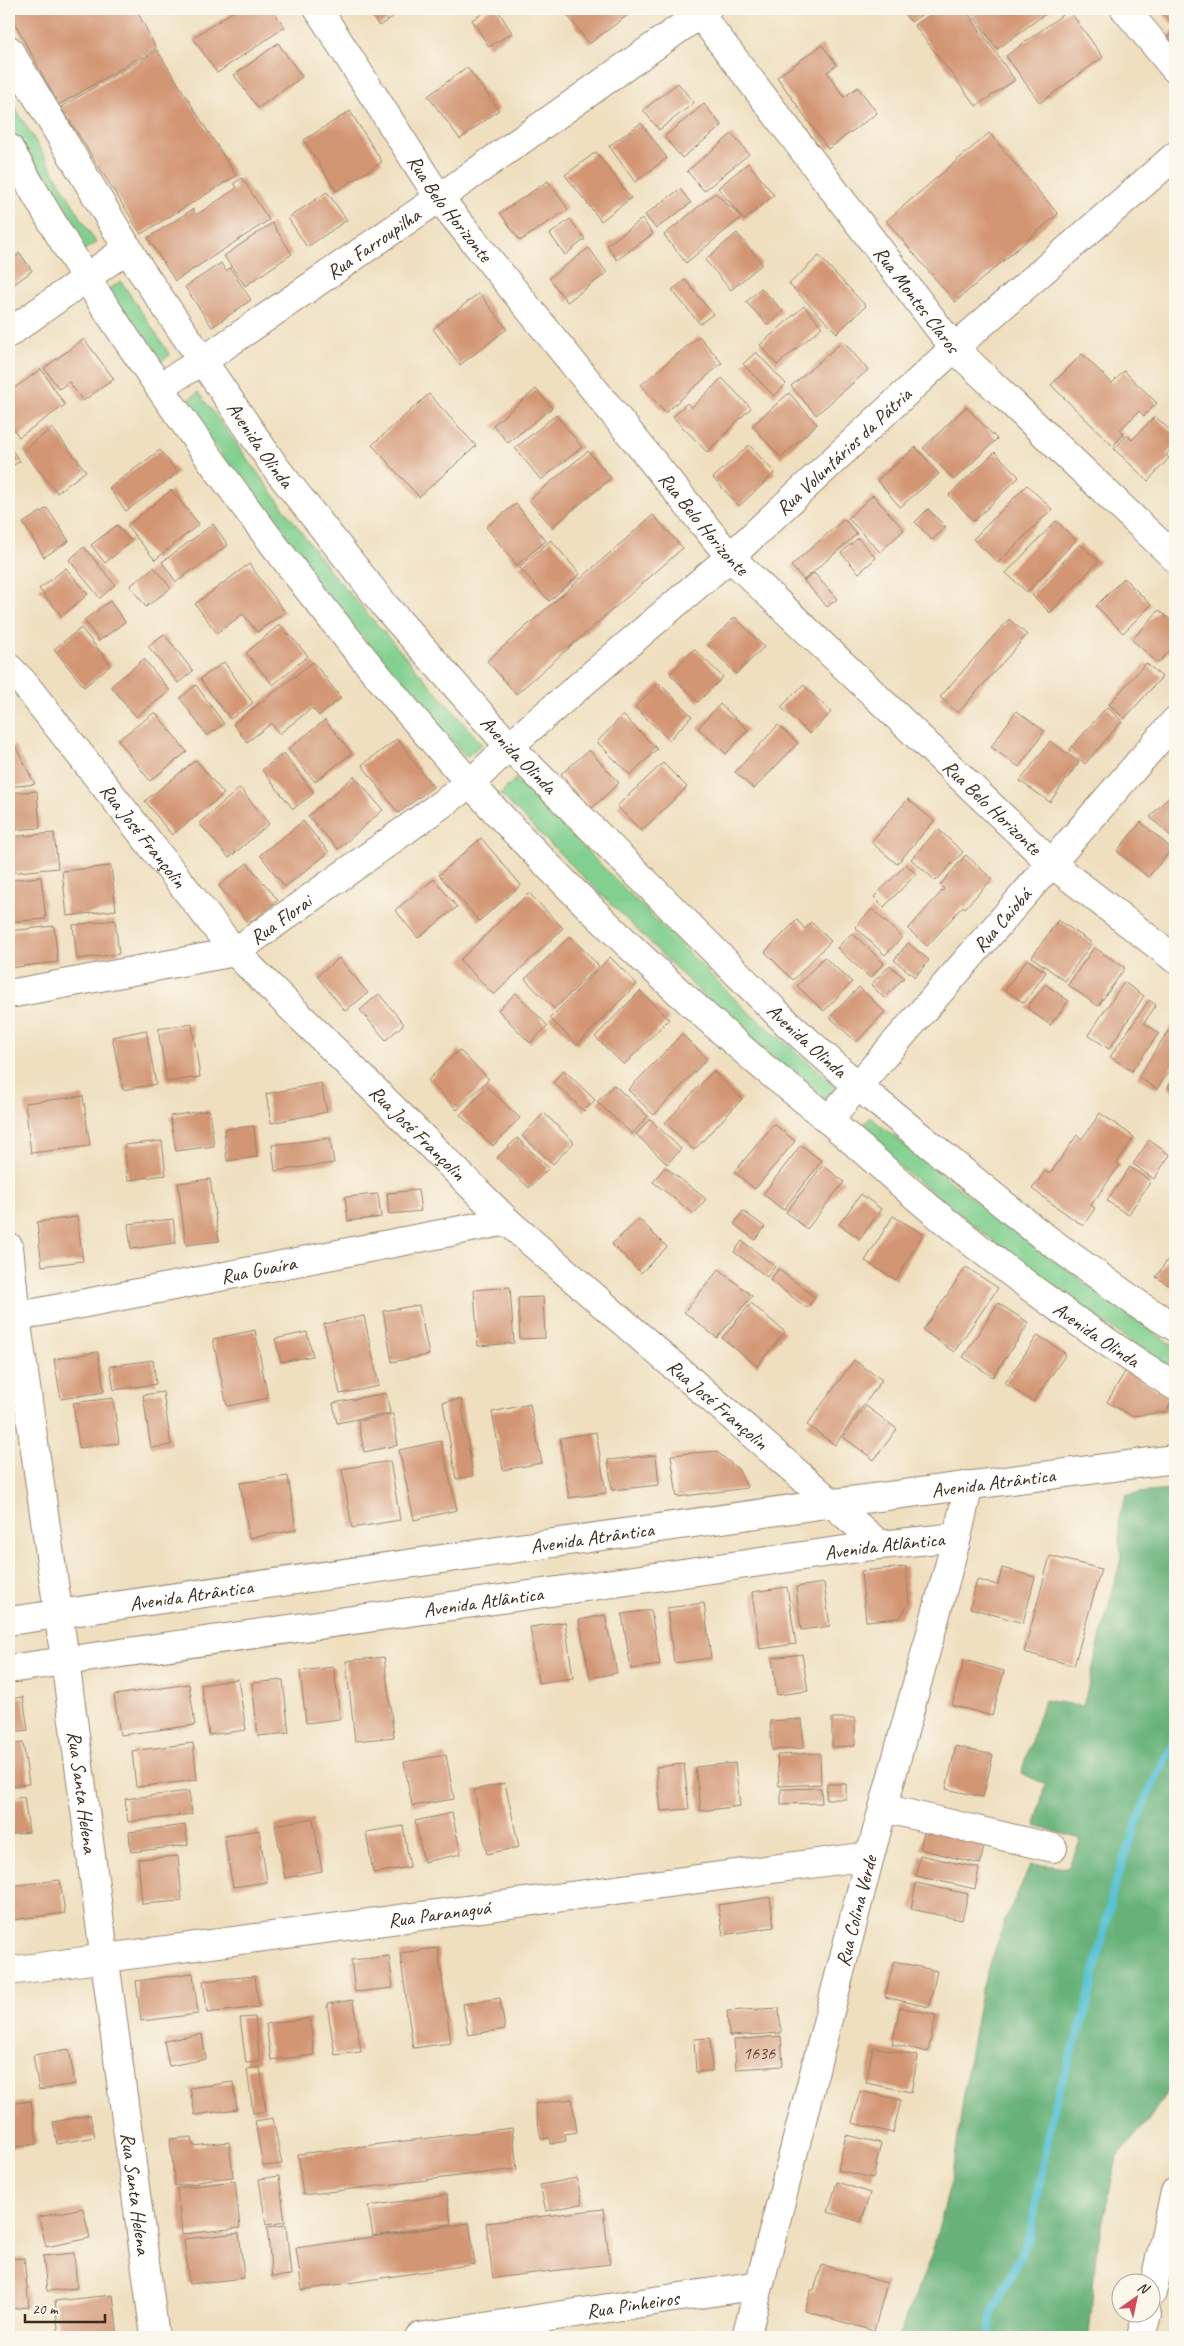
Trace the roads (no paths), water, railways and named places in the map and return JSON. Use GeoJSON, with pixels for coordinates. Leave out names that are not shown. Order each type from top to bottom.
{"type":"FeatureCollection","features":[{"type":"Feature","properties":{"kind":"street","name":"Rua Belo Horizonte"},"geometry":{"type":"LineString","coordinates":[[318,9],[439,198],[730,557],[1052,864],[1175,958]]}},
{"type":"Feature","properties":{"kind":"street"},"geometry":{"type":"LineString","coordinates":[[1125,9],[1175,69]]}},
{"type":"Feature","properties":{"kind":"street","name":"Rua Farroupilha"},"geometry":{"type":"LineString","coordinates":[[159,387],[204,360],[439,198],[700,11]]}},
{"type":"Feature","properties":{"kind":"street","name":"Rua Montes Claros"},"geometry":{"type":"LineString","coordinates":[[700,11],[954,348],[1175,558]]}},
{"type":"Feature","properties":{"kind":"street","name":"Avenida Olinda"},"geometry":{"type":"LineString","coordinates":[[9,50],[128,248],[275,466],[386,607],[509,746],[786,1022],[859,1087],[1040,1234],[1175,1328]]}},
{"type":"Feature","properties":{"kind":"street","name":"Avenida Olinda"},"geometry":{"type":"LineString","coordinates":[[9,148],[85,277],[159,387],[237,497],[336,626],[471,783],[576,892],[696,1008],[751,1057],[828,1120],[943,1219],[1048,1301],[1110,1346],[1175,1386]]}},
{"type":"Feature","properties":{"kind":"street","name":"Rua Voluntários da Pátria"},"geometry":{"type":"LineString","coordinates":[[509,746],[730,557],[954,348],[1175,156]]}},
{"type":"Feature","properties":{"kind":"street"},"geometry":{"type":"LineString","coordinates":[[9,333],[128,248]]}},
{"type":"Feature","properties":{"kind":"street","name":"Rua José Françolin"},"geometry":{"type":"LineString","coordinates":[[13,679],[235,952],[507,1221],[880,1544]]}},
{"type":"Feature","properties":{"kind":"street","name":"Rua Caiobá"},"geometry":{"type":"LineString","coordinates":[[828,1120],[859,1087],[1175,721]]}},
{"type":"Feature","properties":{"kind":"street","name":"Rua Florai"},"geometry":{"type":"LineString","coordinates":[[9,994],[235,952],[471,783],[509,746]]}},
{"type":"Feature","properties":{"kind":"street","name":"Rua Guaíra"},"geometry":{"type":"LineString","coordinates":[[12,1317],[507,1221]]}},
{"type":"Feature","properties":{"kind":"street","name":"Rua Santa Helena"},"geometry":{"type":"LineString","coordinates":[[9,1247],[12,1317],[65,1660],[155,2337]]}},
{"type":"Feature","properties":{"kind":"street","name":"Avenida Atrântica"},"geometry":{"type":"LineString","coordinates":[[9,1621],[58,1612],[833,1503],[1175,1459]]}},
{"type":"Feature","properties":{"kind":"street","name":"Rua Colina Verde"},"geometry":{"type":"LineString","coordinates":[[746,2337],[870,1856],[957,1537],[969,1485]]}},
{"type":"Feature","properties":{"kind":"street","name":"Avenida Atlântica"},"geometry":{"type":"LineString","coordinates":[[9,1669],[880,1544],[957,1537]]}},
{"type":"Feature","properties":{"kind":"street"},"geometry":{"type":"LineString","coordinates":[[883,1808],[1054,1848]]}},
{"type":"Feature","properties":{"kind":"street","name":"Rua Paranaguá"},"geometry":{"type":"LineString","coordinates":[[9,1971],[870,1856]]}},
{"type":"Feature","properties":{"kind":"street"},"geometry":{"type":"LineString","coordinates":[[1157,2274],[1175,2192]]}},
{"type":"Feature","properties":{"kind":"street","name":"Rua Pinheiros"},"geometry":{"type":"LineString","coordinates":[[419,2337],[759,2285]]}},
{"type":"Feature","properties":{"kind":"street"},"geometry":{"type":"LineString","coordinates":[[1141,2337],[1144,2324]]}},
{"type":"Feature","properties":{"kind":"waterway"},"geometry":{"type":"LineString","coordinates":[[989,2337],[991,2316],[1030,2236],[1054,2105],[1085,2014],[1115,1883],[1148,1794],[1175,1739]]}}]}
